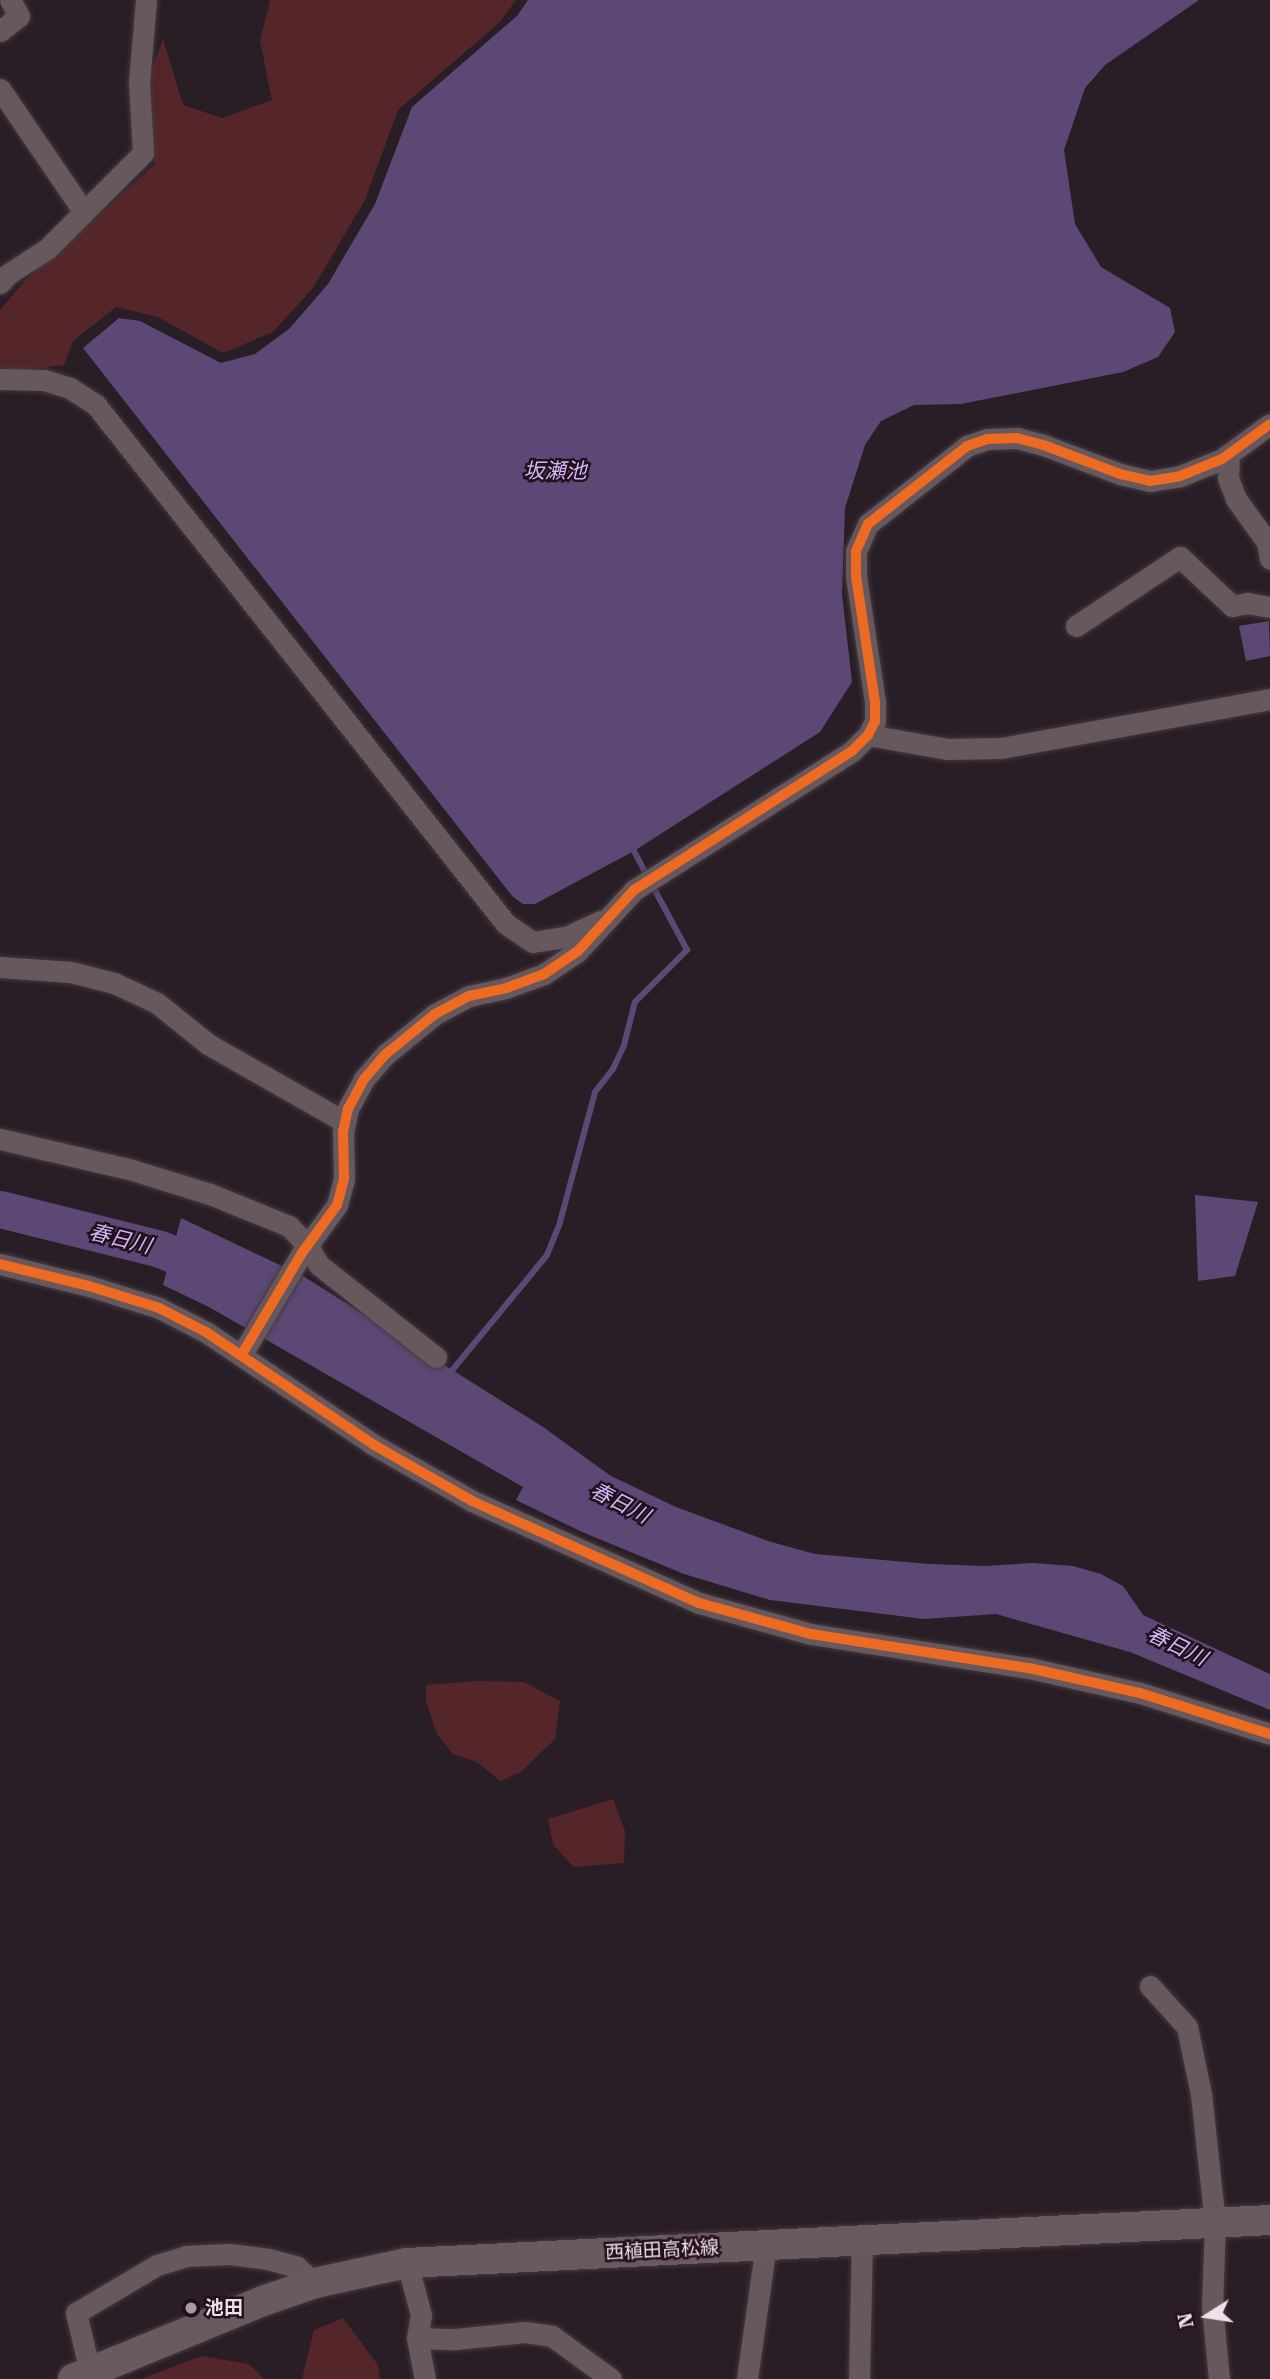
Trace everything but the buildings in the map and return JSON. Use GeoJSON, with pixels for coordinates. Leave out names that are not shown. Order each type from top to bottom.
{"type":"FeatureCollection","features":[{"type":"Feature","properties":{"kind":"main road","name":"西植田高松線"},"geometry":{"type":"LineString","coordinates":[[82,2375],[262,2301],[315,2283],[407,2263],[1270,2220]]}},
{"type":"Feature","properties":{"kind":"street"},"geometry":{"type":"LineString","coordinates":[[0,31],[19,16],[10,0]]}},
{"type":"Feature","properties":{"kind":"street"},"geometry":{"type":"LineString","coordinates":[[3,273],[47,249],[143,153],[139,82],[146,0]]}},
{"type":"Feature","properties":{"kind":"street"},"geometry":{"type":"LineString","coordinates":[[0,89],[85,212]]}},
{"type":"Feature","properties":{"kind":"street"},"geometry":{"type":"LineString","coordinates":[[0,379],[44,380],[71,388],[96,405],[506,924],[533,942],[566,937],[608,917]]}},
{"type":"Feature","properties":{"kind":"street"},"geometry":{"type":"LineString","coordinates":[[244,1351],[304,1249],[337,1205],[344,1178],[345,1122],[348,1109],[364,1079],[386,1054],[435,1014],[469,996],[506,988],[544,974],[578,951],[634,890],[852,751],[868,735],[875,721],[875,702],[858,600],[856,551],[868,524],[967,446],[987,439],[1017,439],[1046,446],[1119,474],[1150,481],[1180,476],[1229,454],[1270,424]]}},
{"type":"Feature","properties":{"kind":"street"},"geometry":{"type":"LineString","coordinates":[[1229,454],[1228,478],[1236,499],[1267,542],[1270,559]]}},
{"type":"Feature","properties":{"kind":"street"},"geometry":{"type":"LineString","coordinates":[[1076,626],[1180,557],[1232,607],[1247,603],[1270,607]]}},
{"type":"Feature","properties":{"kind":"street"},"geometry":{"type":"LineString","coordinates":[[868,735],[947,749],[1001,748],[1270,699]]}},
{"type":"Feature","properties":{"kind":"street"},"geometry":{"type":"LineString","coordinates":[[0,967],[71,972],[114,983],[157,1003],[208,1044],[345,1122]]}},
{"type":"Feature","properties":{"kind":"street"},"geometry":{"type":"LineString","coordinates":[[0,1139],[129,1169],[210,1194],[289,1226],[318,1265],[436,1357]]}},
{"type":"Feature","properties":{"kind":"street"},"geometry":{"type":"LineString","coordinates":[[0,1264],[137,1300],[206,1332],[244,1351],[374,1445],[462,1495],[593,1558],[699,1603],[736,1616],[811,1634],[1029,1668],[1140,1693],[1270,1734]]}},
{"type":"Feature","properties":{"kind":"street"},"geometry":{"type":"LineString","coordinates":[[1150,1986],[1188,2027],[1201,2094],[1215,2222],[1212,2306],[1219,2379]]}},
{"type":"Feature","properties":{"kind":"street"},"geometry":{"type":"LineString","coordinates":[[859,2379],[862,2240]]}},
{"type":"Feature","properties":{"kind":"street"},"geometry":{"type":"LineString","coordinates":[[747,2379],[766,2244]]}},
{"type":"Feature","properties":{"kind":"street"},"geometry":{"type":"LineString","coordinates":[[82,2375],[76,2313],[157,2265],[186,2256],[242,2256],[297,2267],[315,2283]]}},
{"type":"Feature","properties":{"kind":"street"},"geometry":{"type":"LineString","coordinates":[[407,2263],[421,2315],[417,2338],[425,2379]]}},
{"type":"Feature","properties":{"kind":"street"},"geometry":{"type":"LineString","coordinates":[[417,2338],[455,2339],[525,2332],[552,2336],[566,2344],[584,2362],[611,2379]]}},
{"type":"Feature","properties":{"kind":"shaded area"},"geometry":{"type":"Polygon","coordinates":[[[270,0],[516,0],[500,22],[398,110],[365,200],[313,288],[273,332],[223,353],[158,317],[116,307],[73,341],[64,365],[0,373],[0,310],[27,278],[154,165],[150,74],[163,39],[183,105],[222,118],[272,100],[260,41],[270,0]]]}},
{"type":"Feature","properties":{"kind":"shaded area"},"geometry":{"type":"Polygon","coordinates":[[[478,1681],[524,1682],[560,1701],[555,1739],[521,1772],[500,1781],[477,1762],[453,1754],[437,1734],[426,1701],[426,1685],[478,1681]]]}},
{"type":"Feature","properties":{"kind":"shaded area"},"geometry":{"type":"Polygon","coordinates":[[[613,1799],[625,1831],[624,1863],[573,1867],[553,1844],[548,1819],[613,1799]]]}},
{"type":"Feature","properties":{"kind":"shaded area"},"geometry":{"type":"Polygon","coordinates":[[[343,2318],[378,2365],[380,2379],[302,2379],[314,2330],[343,2318]]]}},
{"type":"Feature","properties":{"kind":"shaded area"},"geometry":{"type":"Polygon","coordinates":[[[202,2356],[249,2364],[264,2379],[141,2379],[202,2356]]]}},
{"type":"Feature","properties":{"kind":"water","name":"坂瀬池"},"geometry":{"type":"Polygon","coordinates":[[[528,0],[1199,0],[1105,65],[1085,88],[1064,150],[1075,224],[1101,267],[1170,308],[1175,332],[1158,357],[1123,372],[961,404],[914,405],[881,421],[865,445],[845,508],[842,594],[852,682],[820,732],[634,851],[535,904],[523,904],[513,897],[83,348],[119,318],[140,321],[221,363],[255,354],[289,329],[328,284],[375,204],[412,107],[517,16],[528,0]]]}},
{"type":"Feature","properties":{"kind":"water"},"geometry":{"type":"Polygon","coordinates":[[[1269,621],[1270,656],[1246,661],[1239,626],[1269,621]]]}},
{"type":"Feature","properties":{"kind":"water"},"geometry":{"type":"Polygon","coordinates":[[[1195,1195],[1258,1202],[1235,1276],[1198,1281],[1195,1195]]]}},
{"type":"Feature","properties":{"kind":"water"},"geometry":{"type":"Polygon","coordinates":[[[181,1218],[303,1276],[543,1427],[611,1476],[676,1507],[771,1542],[815,1554],[929,1564],[985,1566],[1033,1563],[1073,1566],[1101,1574],[1123,1586],[1143,1615],[1270,1674],[1270,1710],[1130,1652],[996,1614],[924,1619],[770,1600],[684,1574],[582,1532],[516,1500],[523,1487],[209,1307],[163,1285],[181,1218]]]}},
{"type":"Feature","properties":{"kind":"waterway"},"geometry":{"type":"LineString","coordinates":[[449,1374],[547,1255],[560,1222],[595,1092],[613,1069],[624,1045],[635,1002],[687,950],[634,851]]}},
{"type":"Feature","properties":{"kind":"waterway","name":"春日川"},"geometry":{"type":"LineString","coordinates":[[0,1209],[160,1249],[217,1272]]}},
{"type":"Feature","properties":{"kind":"cycle path"},"geometry":{"type":"LineString","coordinates":[[242,1354],[302,1253],[337,1205],[344,1178],[343,1132],[348,1109],[364,1079],[386,1054],[435,1014],[469,996],[506,988],[544,974],[578,951],[634,890],[852,751],[868,735],[875,721],[875,702],[856,576],[856,551],[868,524],[967,446],[987,439],[1017,438],[1120,474],[1150,481],[1180,476],[1222,459],[1270,424]]}},
{"type":"Feature","properties":{"kind":"cycle path"},"geometry":{"type":"LineString","coordinates":[[0,1264],[89,1286],[159,1308],[206,1332],[374,1445],[472,1501],[699,1603],[811,1634],[1029,1668],[1140,1693],[1270,1734]]}},
{"type":"Feature","properties":{"kind":"place","name":"池田"},"geometry":{"type":"Point","coordinates":[191,2308]}}]}
